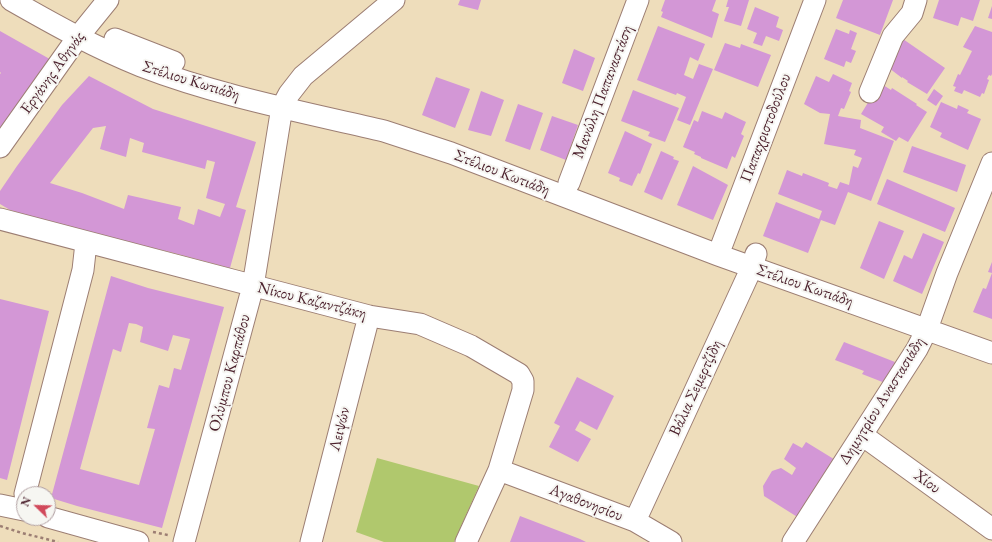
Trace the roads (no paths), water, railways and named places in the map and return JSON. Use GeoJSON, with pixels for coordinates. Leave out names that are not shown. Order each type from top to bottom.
{"type":"FeatureCollection","features":[{"type":"Feature","properties":{"kind":"street","name":"Στέλιου Κωτιάδη"},"geometry":{"type":"LineString","coordinates":[[11,0],[83,32]]}},
{"type":"Feature","properties":{"kind":"street","name":"Στέλιου Κωτιάδη"},"geometry":{"type":"LineString","coordinates":[[40,0],[83,32],[140,66],[202,86],[360,111],[395,121],[569,183],[721,248]]}},
{"type":"Feature","properties":{"kind":"street","name":"Εργάνης Αθηνάς"},"geometry":{"type":"LineString","coordinates":[[0,147],[83,32],[108,0]]}},
{"type":"Feature","properties":{"kind":"street"},"geometry":{"type":"LineString","coordinates":[[285,100],[303,76],[394,0]]}},
{"type":"Feature","properties":{"kind":"street","name":"Μανώλη Παπαναστάση"},"geometry":{"type":"LineString","coordinates":[[569,183],[638,0]]}},
{"type":"Feature","properties":{"kind":"street","name":"Παπαχριστοδούλου"},"geometry":{"type":"LineString","coordinates":[[721,248],[814,0]]}},
{"type":"Feature","properties":{"kind":"street"},"geometry":{"type":"LineString","coordinates":[[870,92],[893,36],[912,13],[916,0]]}},
{"type":"Feature","properties":{"kind":"street","name":"Στέλιου Κωτιάδη"},"geometry":{"type":"LineString","coordinates":[[285,100],[421,143],[543,188],[721,248],[929,322],[992,339]]}},
{"type":"Feature","properties":{"kind":"street","name":"Ολύμπου Καρπάθου"},"geometry":{"type":"LineString","coordinates":[[184,542],[253,286],[285,100]]}},
{"type":"Feature","properties":{"kind":"street","name":"Δημητρίου Αναστασιάδη"},"geometry":{"type":"LineString","coordinates":[[793,542],[908,365],[929,322],[947,273],[992,162]]}},
{"type":"Feature","properties":{"kind":"street","name":"Νίκου Καζαντζάκη"},"geometry":{"type":"LineString","coordinates":[[0,219],[86,243],[369,316],[420,324],[471,346],[519,374],[523,381],[523,390],[499,470],[466,542]]}},
{"type":"Feature","properties":{"kind":"street"},"geometry":{"type":"LineString","coordinates":[[27,486],[83,270],[86,243]]}},
{"type":"Feature","properties":{"kind":"street","name":"Βάλια Σεμερτζίδη"},"geometry":{"type":"LineString","coordinates":[[635,521],[754,260]]}},
{"type":"Feature","properties":{"kind":"street","name":"Λειψών"},"geometry":{"type":"LineString","coordinates":[[311,542],[369,316]]}},
{"type":"Feature","properties":{"kind":"street","name":"Στέλιου Κωτιάδη"},"geometry":{"type":"LineString","coordinates":[[929,322],[992,353]]}},
{"type":"Feature","properties":{"kind":"street","name":"Χίου"},"geometry":{"type":"LineString","coordinates":[[862,435],[992,528]]}},
{"type":"Feature","properties":{"kind":"street","name":"Αγαθονησίου"},"geometry":{"type":"LineString","coordinates":[[499,470],[635,521],[671,542]]}},
{"type":"Feature","properties":{"kind":"street"},"geometry":{"type":"LineString","coordinates":[[0,505],[16,503]]}},
{"type":"Feature","properties":{"kind":"street"},"geometry":{"type":"LineString","coordinates":[[56,519],[138,542]]}}]}
